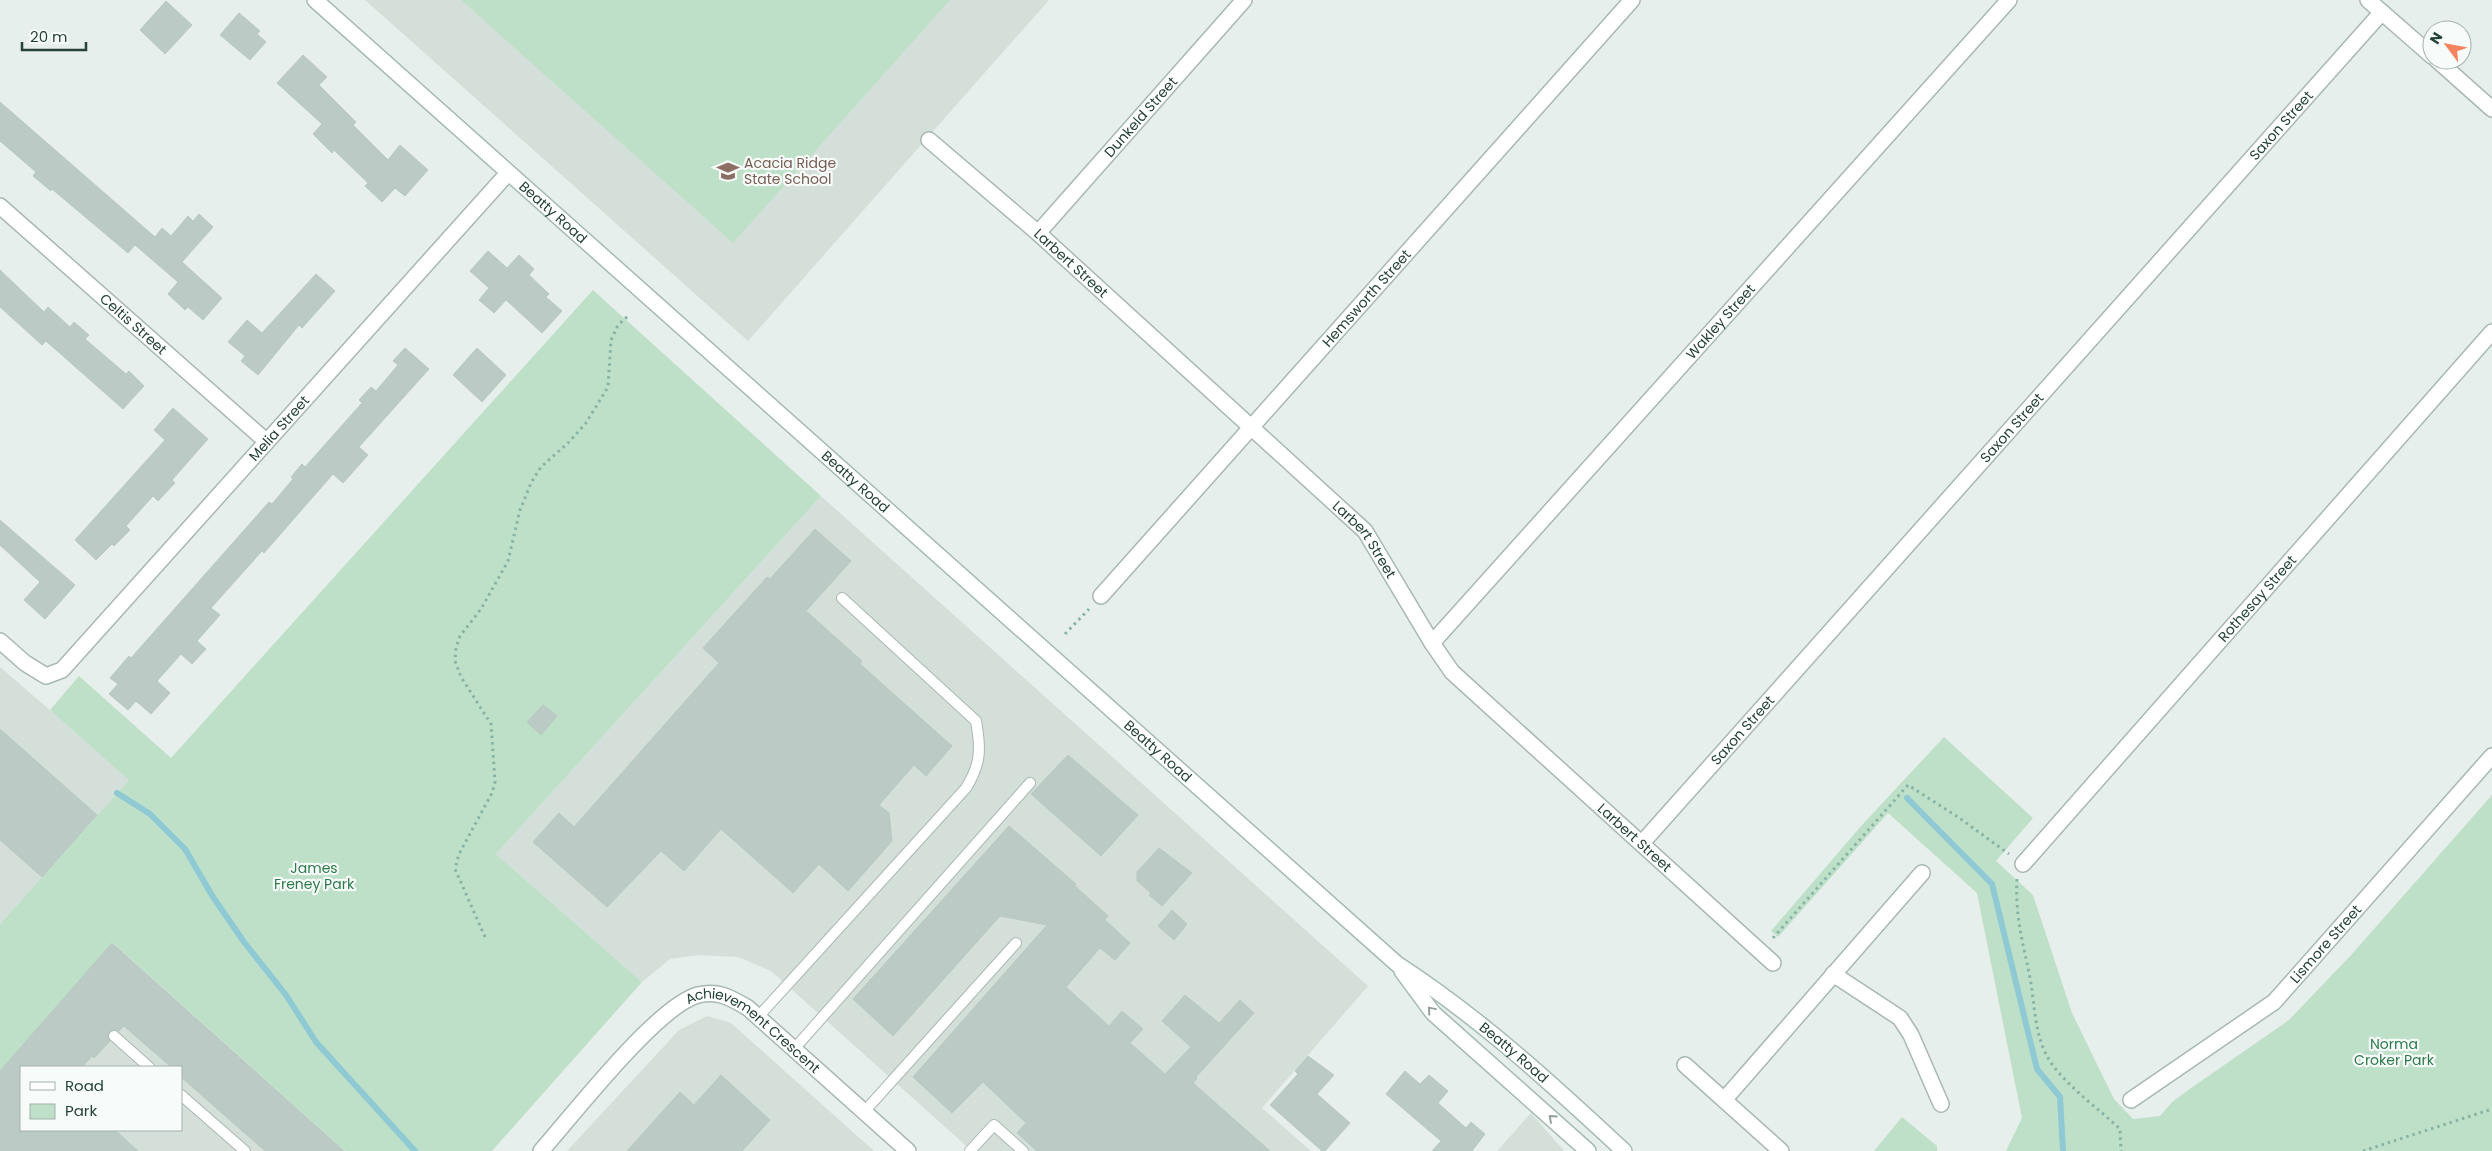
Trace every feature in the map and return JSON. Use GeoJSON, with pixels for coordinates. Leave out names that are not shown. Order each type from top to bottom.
{"type":"FeatureCollection","features":[{"type":"Feature","properties":{"kind":"street","name":"Beatty Road"},"geometry":{"type":"LineString","coordinates":[[315,0],[1397,964],[1445,995],[1543,1078],[1624,1151]]}},
{"type":"Feature","properties":{"kind":"street","name":"Dunkeld Street"},"geometry":{"type":"LineString","coordinates":[[1038,233],[1244,0]]}},
{"type":"Feature","properties":{"kind":"street","name":"Hemsworth Street"},"geometry":{"type":"LineString","coordinates":[[1101,596],[1632,0]]}},
{"type":"Feature","properties":{"kind":"street","name":"Wakley Street"},"geometry":{"type":"LineString","coordinates":[[1432,643],[2009,0]]}},
{"type":"Feature","properties":{"kind":"street"},"geometry":{"type":"LineString","coordinates":[[2368,0],[2422,47]]}},
{"type":"Feature","properties":{"kind":"street","name":"Saxon Street"},"geometry":{"type":"LineString","coordinates":[[1642,843],[2382,12]]}},
{"type":"Feature","properties":{"kind":"street"},"geometry":{"type":"LineString","coordinates":[[2447,70],[2492,109]]}},
{"type":"Feature","properties":{"kind":"street","name":"Larbert Street"},"geometry":{"type":"LineString","coordinates":[[929,140],[1038,233],[1365,531],[1432,643],[1452,672],[1773,963]]}},
{"type":"Feature","properties":{"kind":"street","name":"Melia Street"},"geometry":{"type":"LineString","coordinates":[[0,641],[25,663],[46,676],[62,670],[508,172]]}},
{"type":"Feature","properties":{"kind":"street","name":"Celtis Street"},"geometry":{"type":"LineString","coordinates":[[0,206],[266,441]]}},
{"type":"Feature","properties":{"kind":"street","name":"Rothesay Street"},"geometry":{"type":"LineString","coordinates":[[2023,864],[2492,332]]}},
{"type":"Feature","properties":{"kind":"street","name":"Lismore Street"},"geometry":{"type":"LineString","coordinates":[[2131,1100],[2274,1002],[2492,756]]}},
{"type":"Feature","properties":{"kind":"street"},"geometry":{"type":"LineString","coordinates":[[1724,1100],[1922,873]]}},
{"type":"Feature","properties":{"kind":"street","name":"Beatty Road"},"geometry":{"type":"LineString","coordinates":[[1397,964],[1433,1013],[1588,1151]]}},
{"type":"Feature","properties":{"kind":"street"},"geometry":{"type":"LineString","coordinates":[[1833,974],[1900,1018],[1911,1035],[1941,1104]]}},
{"type":"Feature","properties":{"kind":"street","name":"Achievement Crescent"},"geometry":{"type":"LineString","coordinates":[[541,1151],[646,1032],[675,1006],[698,995],[725,994],[758,1017],[908,1151]]}},
{"type":"Feature","properties":{"kind":"street"},"geometry":{"type":"LineString","coordinates":[[1685,1066],[1781,1151]]}},
{"type":"Feature","properties":{"kind":"lane"},"geometry":{"type":"LineString","coordinates":[[758,1017],[966,788],[977,771],[980,745],[976,721],[842,598]]}},
{"type":"Feature","properties":{"kind":"lane"},"geometry":{"type":"LineString","coordinates":[[794,1049],[1030,783]]}},
{"type":"Feature","properties":{"kind":"lane"},"geometry":{"type":"LineString","coordinates":[[864,1112],[1016,943]]}},
{"type":"Feature","properties":{"kind":"lane"},"geometry":{"type":"LineString","coordinates":[[114,1036],[148,1066]]}},
{"type":"Feature","properties":{"kind":"lane"},"geometry":{"type":"LineString","coordinates":[[182,1096],[245,1151]]}},
{"type":"Feature","properties":{"kind":"lane"},"geometry":{"type":"LineString","coordinates":[[970,1151],[994,1125],[1023,1151]]}},
{"type":"Feature","properties":{"kind":"path"},"geometry":{"type":"LineString","coordinates":[[485,937],[455,869],[459,854],[492,793],[495,782],[491,724],[462,677],[455,661],[456,648],[460,636],[481,609],[508,561],[520,510],[531,483],[541,467],[569,442],[586,423],[608,387],[611,340],[618,325],[628,316]]}},
{"type":"Feature","properties":{"kind":"path"},"geometry":{"type":"LineString","coordinates":[[1065,634],[1101,596]]}},
{"type":"Feature","properties":{"kind":"path"},"geometry":{"type":"LineString","coordinates":[[1761,952],[1908,785],[1958,817],[2023,864],[2017,876],[2017,924],[2030,978],[2037,1028],[2046,1056],[2065,1080],[2120,1129],[2120,1151]]}},
{"type":"Feature","properties":{"kind":"path"},"geometry":{"type":"LineString","coordinates":[[2363,1151],[2492,1109]]}},
{"type":"Feature","properties":{"kind":"shaded area","name":"Acacia Ridge State School"},"geometry":{"type":"Polygon","coordinates":[[[365,0],[1049,0],[748,341],[365,0]]]}},
{"type":"Feature","properties":{"kind":"shaded area"},"geometry":{"type":"Polygon","coordinates":[[[821,496],[1368,986],[1262,1108],[1311,1151],[972,1151],[771,971],[738,957],[698,955],[670,959],[642,982],[496,854],[821,496]]]}},
{"type":"Feature","properties":{"kind":"shaded area"},"geometry":{"type":"Polygon","coordinates":[[[0,667],[130,779],[0,924],[0,667]]]}},
{"type":"Feature","properties":{"kind":"shaded area"},"geometry":{"type":"Polygon","coordinates":[[[112,943],[345,1151],[0,1151],[0,1071],[112,943]]]}},
{"type":"Feature","properties":{"kind":"shaded area"},"geometry":{"type":"Polygon","coordinates":[[[707,1016],[731,1023],[874,1151],[567,1151],[679,1030],[707,1016]]]}},
{"type":"Feature","properties":{"kind":"shaded area"},"geometry":{"type":"Polygon","coordinates":[[[1531,1113],[1564,1151],[1497,1151],[1531,1113]]]}},
{"type":"Feature","properties":{"kind":"green space"},"geometry":{"type":"Polygon","coordinates":[[[461,0],[950,0],[733,243],[461,0]]]}},
{"type":"Feature","properties":{"kind":"green space","name":"James Freney Park"},"geometry":{"type":"Polygon","coordinates":[[[593,290],[821,496],[496,854],[642,982],[492,1151],[345,1151],[113,943],[0,1071],[0,924],[129,780],[50,710],[79,676],[171,758],[593,290]]]}},
{"type":"Feature","properties":{"kind":"green space","name":"Norma Croker Park"},"geometry":{"type":"Polygon","coordinates":[[[1944,737],[2033,818],[1996,861],[2033,895],[2072,1013],[2114,1099],[2133,1119],[2160,1116],[2172,1102],[2289,1020],[2352,954],[2492,795],[2492,1151],[2006,1151],[2022,1118],[1977,893],[1888,813],[1778,937],[1771,931],[1862,825],[1944,737]]]}},
{"type":"Feature","properties":{"kind":"green space"},"geometry":{"type":"Polygon","coordinates":[[[1902,1117],[1937,1146],[1937,1151],[1874,1151],[1902,1117]]]}},
{"type":"Feature","properties":{"kind":"building"},"geometry":{"type":"Polygon","coordinates":[[[166,1],[192,25],[165,54],[140,30],[166,1]]]}},
{"type":"Feature","properties":{"kind":"building"},"geometry":{"type":"Polygon","coordinates":[[[239,13],[260,31],[257,34],[266,42],[250,60],[220,35],[239,13]]]}},
{"type":"Feature","properties":{"kind":"building"},"geometry":{"type":"Polygon","coordinates":[[[303,55],[327,77],[319,85],[356,122],[353,125],[388,160],[400,145],[428,170],[405,196],[395,188],[382,202],[365,186],[368,183],[334,150],[332,153],[313,134],[322,124],[277,83],[303,55]]]}},
{"type":"Feature","properties":{"kind":"building"},"geometry":{"type":"Polygon","coordinates":[[[0,102],[155,237],[162,228],[171,236],[188,216],[193,221],[199,214],[213,227],[182,262],[222,298],[203,320],[188,307],[185,310],[168,294],[178,282],[135,245],[128,253],[52,189],[51,191],[33,176],[36,172],[0,141],[0,102]]]}},
{"type":"Feature","properties":{"kind":"building"},"geometry":{"type":"Polygon","coordinates":[[[488,251],[507,268],[519,255],[534,269],[529,275],[549,294],[546,297],[562,311],[542,333],[506,300],[494,313],[479,300],[489,288],[470,271],[488,251]]]}},
{"type":"Feature","properties":{"kind":"building"},"geometry":{"type":"Polygon","coordinates":[[[0,270],[44,312],[48,307],[70,327],[74,322],[89,335],[85,339],[126,374],[129,371],[144,386],[123,409],[46,341],[42,345],[0,307],[0,270]]]}},
{"type":"Feature","properties":{"kind":"building"},"geometry":{"type":"Polygon","coordinates":[[[316,274],[335,291],[302,328],[299,325],[258,375],[241,361],[245,356],[228,342],[247,320],[262,333],[316,274]]]}},
{"type":"Feature","properties":{"kind":"building"},"geometry":{"type":"Polygon","coordinates":[[[405,348],[429,369],[359,447],[368,455],[343,483],[333,474],[264,553],[262,551],[211,608],[220,615],[197,641],[206,649],[192,664],[181,654],[157,681],[170,693],[151,714],[136,701],[128,710],[109,694],[118,684],[110,678],[129,656],[131,658],[269,502],[272,504],[293,479],[291,477],[302,464],[305,467],[362,403],[359,400],[371,387],[376,391],[398,365],[393,361],[405,348]]]}},
{"type":"Feature","properties":{"kind":"building"},"geometry":{"type":"Polygon","coordinates":[[[477,348],[506,375],[482,402],[453,375],[477,348]]]}},
{"type":"Feature","properties":{"kind":"building"},"geometry":{"type":"Polygon","coordinates":[[[173,408],[208,439],[172,480],[175,483],[158,501],[153,496],[126,526],[130,530],[96,560],[75,540],[165,440],[154,430],[173,408]]]}},
{"type":"Feature","properties":{"kind":"building"},"geometry":{"type":"Polygon","coordinates":[[[0,520],[75,585],[45,619],[24,600],[40,582],[0,545],[0,520]]]}},
{"type":"Feature","properties":{"kind":"building"},"geometry":{"type":"Polygon","coordinates":[[[815,529],[851,561],[806,611],[862,661],[860,664],[952,746],[926,776],[914,765],[879,805],[889,813],[892,841],[848,891],[819,864],[793,893],[721,829],[684,871],[661,851],[607,907],[533,842],[559,813],[574,827],[719,663],[703,648],[767,577],[770,579],[815,529]]]}},
{"type":"Feature","properties":{"kind":"building"},"geometry":{"type":"Polygon","coordinates":[[[543,705],[557,716],[541,735],[527,722],[543,705]]]}},
{"type":"Feature","properties":{"kind":"building"},"geometry":{"type":"Polygon","coordinates":[[[0,729],[97,815],[42,877],[0,840],[0,729]]]}},
{"type":"Feature","properties":{"kind":"building"},"geometry":{"type":"Polygon","coordinates":[[[1068,755],[1138,815],[1101,856],[1031,794],[1068,755]]]}},
{"type":"Feature","properties":{"kind":"building"},"geometry":{"type":"Polygon","coordinates":[[[1009,826],[1076,884],[1075,886],[1108,916],[1105,920],[1130,943],[1115,960],[1100,948],[1066,987],[1109,1026],[1122,1011],[1143,1029],[1130,1043],[1165,1074],[1191,1047],[1162,1021],[1185,995],[1219,1023],[1240,1000],[1254,1013],[1196,1077],[1193,1083],[1270,1151],[1037,1151],[1017,1133],[1026,1123],[983,1082],[952,1113],[913,1077],[1047,925],[1000,916],[893,1036],[853,999],[1009,826]]]}},
{"type":"Feature","properties":{"kind":"building"},"geometry":{"type":"Polygon","coordinates":[[[1159,848],[1192,873],[1162,906],[1137,881],[1137,872],[1159,848]]]}},
{"type":"Feature","properties":{"kind":"building"},"geometry":{"type":"Polygon","coordinates":[[[1172,910],[1187,924],[1174,940],[1158,926],[1172,910]]]}},
{"type":"Feature","properties":{"kind":"building"},"geometry":{"type":"Polygon","coordinates":[[[112,943],[344,1151],[265,1151],[182,1078],[182,1066],[170,1066],[124,1026],[119,1031],[115,1029],[109,1031],[107,1035],[110,1041],[94,1058],[92,1056],[83,1066],[20,1066],[20,1131],[116,1131],[138,1151],[0,1151],[0,1071],[112,943]]]}},
{"type":"Feature","properties":{"kind":"building"},"geometry":{"type":"Polygon","coordinates":[[[1308,1056],[1334,1075],[1317,1094],[1350,1123],[1325,1151],[1322,1151],[1270,1105],[1298,1074],[1295,1071],[1308,1056]]]}},
{"type":"Feature","properties":{"kind":"building"},"geometry":{"type":"Polygon","coordinates":[[[1405,1071],[1420,1084],[1429,1075],[1448,1091],[1438,1103],[1466,1128],[1471,1122],[1485,1134],[1472,1151],[1432,1151],[1441,1141],[1386,1094],[1405,1071]]]}},
{"type":"Feature","properties":{"kind":"building"},"geometry":{"type":"Polygon","coordinates":[[[721,1075],[770,1120],[742,1151],[627,1151],[680,1092],[694,1105],[721,1075]]]}},
{"type":"Feature","properties":{"kind":"waterway"},"geometry":{"type":"LineString","coordinates":[[117,793],[150,814],[185,849],[213,897],[244,942],[286,995],[316,1042],[415,1151]]}},
{"type":"Feature","properties":{"kind":"waterway"},"geometry":{"type":"LineString","coordinates":[[1907,798],[1992,884],[2037,1069],[2060,1097],[2063,1151]]}},
{"type":"Feature","properties":{"kind":"place","name":"Acacia Ridge State School"},"geometry":{"type":"Point","coordinates":[728,171]}}]}
